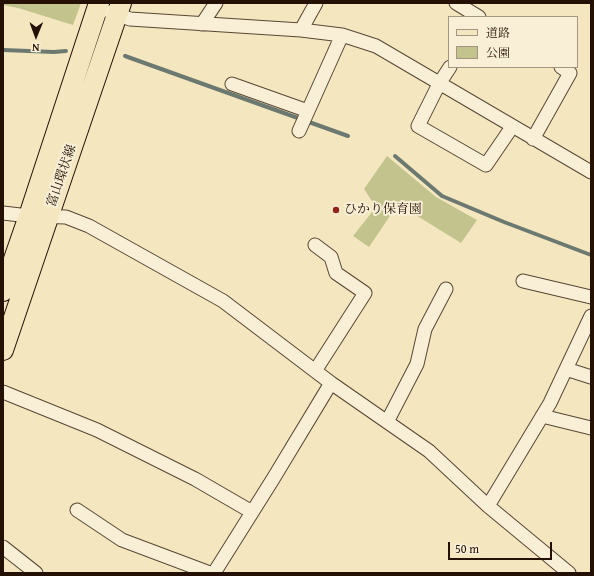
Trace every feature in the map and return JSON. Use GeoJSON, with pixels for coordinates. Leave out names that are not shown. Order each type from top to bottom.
{"type":"FeatureCollection","features":[{"type":"Feature","properties":{"kind":"main road","name":"富山環状線"},"geometry":{"type":"LineString","coordinates":[[3,350],[38,216],[98,5]]}},
{"type":"Feature","properties":{"kind":"main road","name":"富山環状線"},"geometry":{"type":"LineString","coordinates":[[3,290],[38,216],[119,9]]}},
{"type":"Feature","properties":{"kind":"street"},"geometry":{"type":"LineString","coordinates":[[202,24],[216,3]]}},
{"type":"Feature","properties":{"kind":"street"},"geometry":{"type":"LineString","coordinates":[[301,30],[316,3]]}},
{"type":"Feature","properties":{"kind":"street"},"geometry":{"type":"LineString","coordinates":[[456,3],[477,16]]}},
{"type":"Feature","properties":{"kind":"street"},"geometry":{"type":"LineString","coordinates":[[98,5],[119,9],[130,19],[301,30],[342,36],[376,46],[591,172]]}},
{"type":"Feature","properties":{"kind":"street"},"geometry":{"type":"LineString","coordinates":[[232,84],[303,121],[342,36]]}},
{"type":"Feature","properties":{"kind":"street"},"geometry":{"type":"LineString","coordinates":[[449,68],[439,84],[418,126],[486,165],[512,127]]}},
{"type":"Feature","properties":{"kind":"street"},"geometry":{"type":"LineString","coordinates":[[533,139],[570,73],[562,68]]}},
{"type":"Feature","properties":{"kind":"street"},"geometry":{"type":"LineString","coordinates":[[3,213],[66,217],[89,226],[222,300],[330,383],[429,451],[488,506],[569,573]]}},
{"type":"Feature","properties":{"kind":"street"},"geometry":{"type":"LineString","coordinates":[[315,245],[331,257],[336,273],[365,293],[315,371]]}},
{"type":"Feature","properties":{"kind":"street"},"geometry":{"type":"LineString","coordinates":[[523,281],[591,297]]}},
{"type":"Feature","properties":{"kind":"street"},"geometry":{"type":"LineString","coordinates":[[387,422],[417,364],[424,329],[446,289]]}},
{"type":"Feature","properties":{"kind":"street"},"geometry":{"type":"LineString","coordinates":[[488,506],[550,402],[591,316]]}},
{"type":"Feature","properties":{"kind":"street"},"geometry":{"type":"LineString","coordinates":[[566,369],[591,377]]}},
{"type":"Feature","properties":{"kind":"street"},"geometry":{"type":"LineString","coordinates":[[214,573],[330,383]]}},
{"type":"Feature","properties":{"kind":"street"},"geometry":{"type":"LineString","coordinates":[[3,392],[97,430],[195,479],[252,512]]}},
{"type":"Feature","properties":{"kind":"street"},"geometry":{"type":"LineString","coordinates":[[542,416],[591,428]]}},
{"type":"Feature","properties":{"kind":"street"},"geometry":{"type":"LineString","coordinates":[[77,510],[122,540],[210,573]]}},
{"type":"Feature","properties":{"kind":"street"},"geometry":{"type":"LineString","coordinates":[[3,547],[36,573]]}},
{"type":"Feature","properties":{"kind":"green space"},"geometry":{"type":"Polygon","coordinates":[[[3,3],[81,3],[73,25],[18,8],[3,5],[3,3]]]}},
{"type":"Feature","properties":{"kind":"green space"},"geometry":{"type":"Polygon","coordinates":[[[387,156],[436,197],[477,220],[461,243],[398,204],[369,247],[353,236],[376,207],[364,189],[387,156]]]}},
{"type":"Feature","properties":{"kind":"waterway"},"geometry":{"type":"LineString","coordinates":[[3,50],[66,51]]}},
{"type":"Feature","properties":{"kind":"waterway"},"geometry":{"type":"LineString","coordinates":[[125,56],[348,136]]}},
{"type":"Feature","properties":{"kind":"waterway"},"geometry":{"type":"LineString","coordinates":[[395,156],[442,196],[504,222],[591,255]]}},
{"type":"Feature","properties":{"kind":"place","name":"ひかり保育園"},"geometry":{"type":"Point","coordinates":[336,210]}}]}
